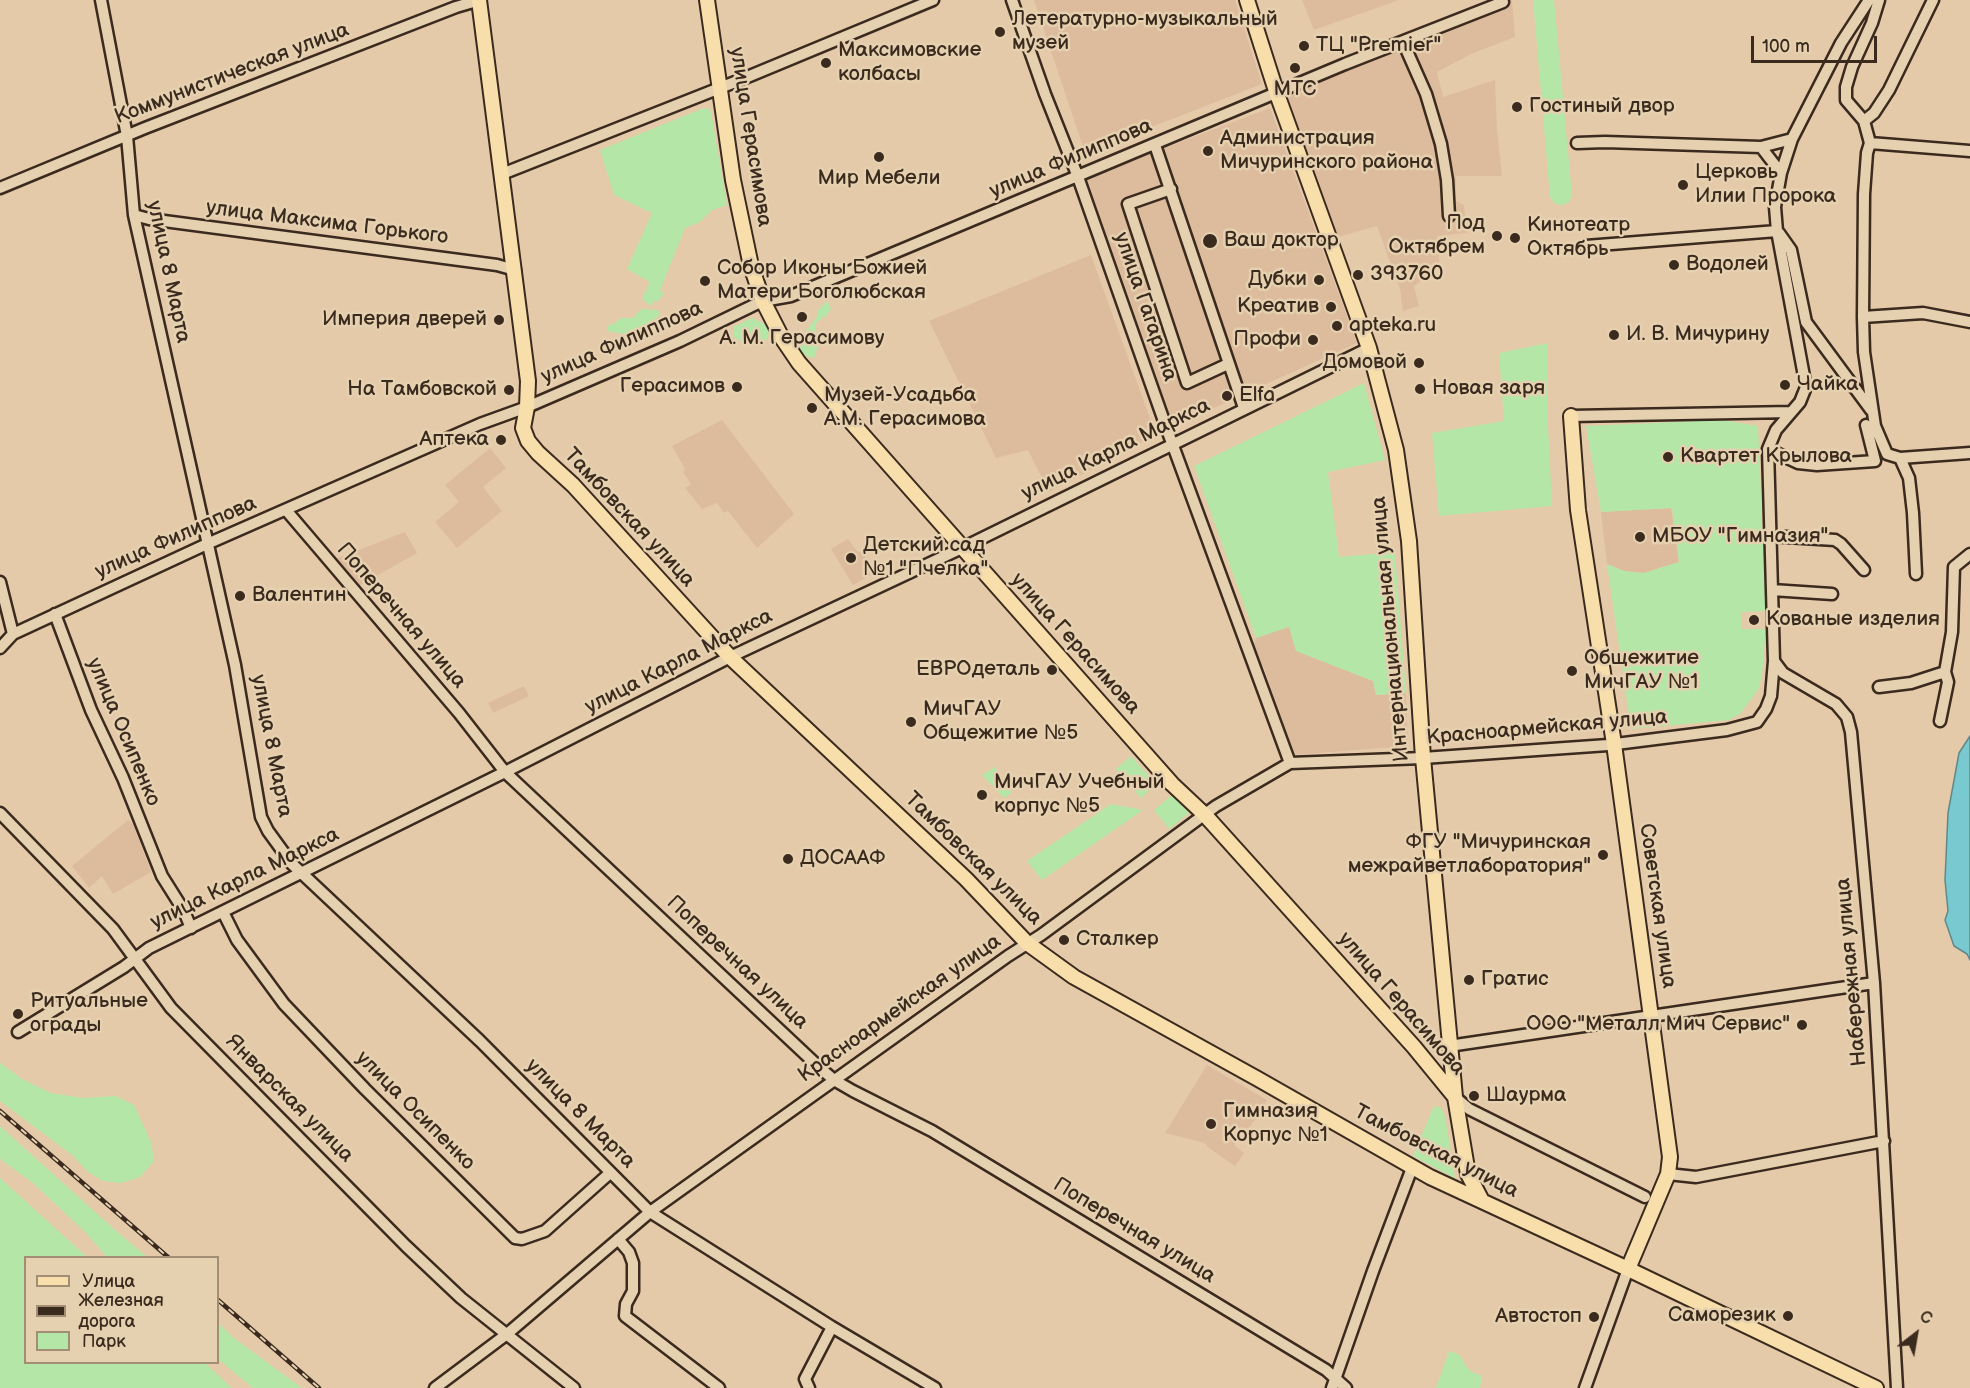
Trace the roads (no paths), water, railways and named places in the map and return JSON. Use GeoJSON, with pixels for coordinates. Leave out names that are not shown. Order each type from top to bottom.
{"type":"FeatureCollection","features":[{"type":"Feature","properties":{"kind":"main road","name":"Тамбовская улица"},"geometry":{"type":"LineString","coordinates":[[479,0],[528,381],[523,428],[528,441],[538,453],[573,485],[730,657],[958,872],[1028,943],[1074,977],[1258,1078],[1412,1168],[1876,1388]]}},
{"type":"Feature","properties":{"kind":"main road","name":"улица Герасимова"},"geometry":{"type":"LineString","coordinates":[[707,0],[735,191],[751,266],[763,301],[782,338],[809,376],[1172,784],[1205,815],[1414,1047],[1455,1097],[1468,1174],[1482,1201]]}},
{"type":"Feature","properties":{"kind":"main road","name":"Интернациональная улица"},"geometry":{"type":"LineString","coordinates":[[1247,0],[1277,94],[1369,348],[1396,450],[1409,541],[1423,758],[1455,1097]]}},
{"type":"Feature","properties":{"kind":"main road","name":"Советская улица"},"geometry":{"type":"LineString","coordinates":[[1571,417],[1578,510],[1614,744],[1670,1157],[1668,1174],[1628,1269]]}},
{"type":"Feature","properties":{"kind":"street","name":"улица 8 Марта"},"geometry":{"type":"LineString","coordinates":[[101,0],[127,136],[134,214],[235,665],[261,817],[268,831],[292,864],[480,1041],[650,1212],[832,1327],[935,1388]]}},
{"type":"Feature","properties":{"kind":"street","name":"Коммунистическая улица"},"geometry":{"type":"LineString","coordinates":[[0,188],[127,136],[479,0]]}},
{"type":"Feature","properties":{"kind":"street"},"geometry":{"type":"LineString","coordinates":[[502,174],[933,0]]}},
{"type":"Feature","properties":{"kind":"street","name":"улица Гагарина"},"geometry":{"type":"LineString","coordinates":[[1012,0],[1290,763]]}},
{"type":"Feature","properties":{"kind":"street"},"geometry":{"type":"LineString","coordinates":[[1774,661],[1768,449],[1776,430],[1800,402],[1806,387],[1777,231],[1775,207],[1781,173],[1792,139],[1841,43],[1869,0]]}},
{"type":"Feature","properties":{"kind":"street"},"geometry":{"type":"LineString","coordinates":[[1879,0],[1846,87],[1846,100],[1864,121],[1870,143],[1867,153],[1864,194],[1863,317],[1864,352],[1875,426],[1887,454],[1900,458],[1970,453]]}},
{"type":"Feature","properties":{"kind":"street"},"geometry":{"type":"LineString","coordinates":[[1864,121],[1874,113],[1889,90],[1933,0]]}},
{"type":"Feature","properties":{"kind":"street","name":"улица Филиппова"},"geometry":{"type":"LineString","coordinates":[[0,648],[13,634],[207,544],[480,424],[527,407],[680,341],[763,301],[791,297],[1503,2]]}},
{"type":"Feature","properties":{"kind":"street"},"geometry":{"type":"LineString","coordinates":[[1403,42],[1424,89],[1441,144],[1447,180],[1449,216]]}},
{"type":"Feature","properties":{"kind":"street"},"geometry":{"type":"LineString","coordinates":[[1576,143],[1761,147],[1792,139]]}},
{"type":"Feature","properties":{"kind":"street"},"geometry":{"type":"LineString","coordinates":[[1870,143],[1970,151]]}},
{"type":"Feature","properties":{"kind":"street"},"geometry":{"type":"LineString","coordinates":[[1155,145],[1244,408]]}},
{"type":"Feature","properties":{"kind":"street"},"geometry":{"type":"LineString","coordinates":[[1761,147],[1781,173]]}},
{"type":"Feature","properties":{"kind":"street"},"geometry":{"type":"LineString","coordinates":[[1170,189],[1128,204],[1187,383],[1228,364]]}},
{"type":"Feature","properties":{"kind":"street","name":"улица Максима Горького"},"geometry":{"type":"LineString","coordinates":[[134,214],[160,221],[497,265],[515,270]]}},
{"type":"Feature","properties":{"kind":"street"},"geometry":{"type":"LineString","coordinates":[[1587,246],[1777,231]]}},
{"type":"Feature","properties":{"kind":"street"},"geometry":{"type":"LineString","coordinates":[[1777,231],[1791,250],[1806,322],[1873,412]]}},
{"type":"Feature","properties":{"kind":"street"},"geometry":{"type":"LineString","coordinates":[[1863,317],[1923,313],[1970,322]]}},
{"type":"Feature","properties":{"kind":"street","name":"улица Карла Маркса"},"geometry":{"type":"LineString","coordinates":[[18,1032],[149,948],[505,772],[730,657],[962,548],[1369,348]]}},
{"type":"Feature","properties":{"kind":"street"},"geometry":{"type":"LineString","coordinates":[[1571,417],[1791,412]]}},
{"type":"Feature","properties":{"kind":"street"},"geometry":{"type":"LineString","coordinates":[[1768,449],[1798,463],[1817,465],[1875,461],[1866,425]]}},
{"type":"Feature","properties":{"kind":"street"},"geometry":{"type":"LineString","coordinates":[[1900,458],[1908,478],[1913,513],[1916,574]]}},
{"type":"Feature","properties":{"kind":"street","name":"Поперечная улица"},"geometry":{"type":"LineString","coordinates":[[286,510],[459,713],[505,772],[834,1080],[932,1131],[1326,1370],[1334,1384],[1346,1388]]}},
{"type":"Feature","properties":{"kind":"street"},"geometry":{"type":"LineString","coordinates":[[1770,536],[1835,540],[1864,570]]}},
{"type":"Feature","properties":{"kind":"street"},"geometry":{"type":"LineString","coordinates":[[1940,721],[1948,681],[1945,672],[1952,632],[1954,567],[1970,554]]}},
{"type":"Feature","properties":{"kind":"street"},"geometry":{"type":"LineString","coordinates":[[0,582],[13,634]]}},
{"type":"Feature","properties":{"kind":"street"},"geometry":{"type":"LineString","coordinates":[[1772,590],[1832,594]]}},
{"type":"Feature","properties":{"kind":"street","name":"улица Осипенко"},"geometry":{"type":"LineString","coordinates":[[55,615],[87,699],[123,778],[162,876],[191,928]]}},
{"type":"Feature","properties":{"kind":"street","name":"Красноармейская улица"},"geometry":{"type":"LineString","coordinates":[[435,1388],[507,1335],[650,1212],[1041,935],[1216,806],[1290,763],[1423,758],[1614,744],[1727,730],[1757,722],[1767,710],[1771,696],[1774,661]]}},
{"type":"Feature","properties":{"kind":"street","name":"Набережная улица"},"geometry":{"type":"LineString","coordinates":[[1774,661],[1783,673],[1836,704],[1846,717],[1851,732],[1874,983],[1897,1388]]}},
{"type":"Feature","properties":{"kind":"street"},"geometry":{"type":"LineString","coordinates":[[1879,687],[1911,683],[1945,672]]}},
{"type":"Feature","properties":{"kind":"street","name":"Январская улица"},"geometry":{"type":"LineString","coordinates":[[0,813],[113,929],[171,1008],[414,1253],[461,1298],[574,1388]]}},
{"type":"Feature","properties":{"kind":"street","name":"улица Осипенко"},"geometry":{"type":"LineString","coordinates":[[223,912],[237,940],[284,1004],[365,1089],[515,1239],[522,1239],[545,1231],[610,1173]]}},
{"type":"Feature","properties":{"kind":"street"},"geometry":{"type":"LineString","coordinates":[[1449,1046],[1874,983]]}},
{"type":"Feature","properties":{"kind":"street"},"geometry":{"type":"LineString","coordinates":[[1455,1097],[1469,1110],[1645,1197]]}},
{"type":"Feature","properties":{"kind":"street"},"geometry":{"type":"LineString","coordinates":[[1668,1174],[1696,1177],[1884,1142]]}},
{"type":"Feature","properties":{"kind":"street"},"geometry":{"type":"LineString","coordinates":[[1334,1384],[1412,1168]]}},
{"type":"Feature","properties":{"kind":"street"},"geometry":{"type":"LineString","coordinates":[[618,1239],[629,1252],[633,1263],[633,1291],[626,1304],[625,1316],[719,1388]]}},
{"type":"Feature","properties":{"kind":"street","name":"Советская улица"},"geometry":{"type":"LineString","coordinates":[[1585,1388],[1628,1269]]}},
{"type":"Feature","properties":{"kind":"street"},"geometry":{"type":"LineString","coordinates":[[809,1388],[805,1379],[832,1327]]}},
{"type":"Feature","properties":{"kind":"water"},"geometry":{"type":"Polygon","coordinates":[[[1970,736],[1970,960],[1967,954],[1954,946],[1945,920],[1948,911],[1945,880],[1948,813],[1959,753],[1970,736]]]}},
{"type":"Feature","properties":{"kind":"railway"},"geometry":{"type":"LineString","coordinates":[[0,1111],[167,1256]]}},
{"type":"Feature","properties":{"kind":"railway"},"geometry":{"type":"LineString","coordinates":[[219,1301],[319,1388]]}},
{"type":"Feature","properties":{"kind":"place","name":"Летературно-музыкальный музей"},"geometry":{"type":"Point","coordinates":[1000,32]}},
{"type":"Feature","properties":{"kind":"place","name":"ТЦ \"Premier\""},"geometry":{"type":"Point","coordinates":[1304,46]}},
{"type":"Feature","properties":{"kind":"place","name":"Максимовские колбасы"},"geometry":{"type":"Point","coordinates":[826,63]}},
{"type":"Feature","properties":{"kind":"place","name":"МТС"},"geometry":{"type":"Point","coordinates":[1295,68]}},
{"type":"Feature","properties":{"kind":"place","name":"Гостиный двор"},"geometry":{"type":"Point","coordinates":[1517,107]}},
{"type":"Feature","properties":{"kind":"place","name":"Администрация Мичуринского района"},"geometry":{"type":"Point","coordinates":[1208,151]}},
{"type":"Feature","properties":{"kind":"place","name":"Мир Мебели"},"geometry":{"type":"Point","coordinates":[879,157]}},
{"type":"Feature","properties":{"kind":"place","name":"Церковь Илии Пророка"},"geometry":{"type":"Point","coordinates":[1683,185]}},
{"type":"Feature","properties":{"kind":"place","name":"Под Октябрем"},"geometry":{"type":"Point","coordinates":[1497,236]}},
{"type":"Feature","properties":{"kind":"place","name":"Кинотеатр Октябрь"},"geometry":{"type":"Point","coordinates":[1515,238]}},
{"type":"Feature","properties":{"kind":"place","name":"Ваш доктор"},"geometry":{"type":"Point","coordinates":[1210,241]}},
{"type":"Feature","properties":{"kind":"place","name":"Водолей"},"geometry":{"type":"Point","coordinates":[1674,265]}},
{"type":"Feature","properties":{"kind":"place","name":"393760"},"geometry":{"type":"Point","coordinates":[1358,275]}},
{"type":"Feature","properties":{"kind":"place","name":"Дубки"},"geometry":{"type":"Point","coordinates":[1319,280]}},
{"type":"Feature","properties":{"kind":"place","name":"Собор Иконы Божией Матери Боголюбская"},"geometry":{"type":"Point","coordinates":[705,281]}},
{"type":"Feature","properties":{"kind":"place","name":"Креатив"},"geometry":{"type":"Point","coordinates":[1331,307]}},
{"type":"Feature","properties":{"kind":"place","name":"А. М. Герасимову"},"geometry":{"type":"Point","coordinates":[802,317]}},
{"type":"Feature","properties":{"kind":"place","name":"Империя дверей"},"geometry":{"type":"Point","coordinates":[499,320]}},
{"type":"Feature","properties":{"kind":"place","name":"apteka.ru"},"geometry":{"type":"Point","coordinates":[1337,326]}},
{"type":"Feature","properties":{"kind":"place","name":"И. В. Мичурину"},"geometry":{"type":"Point","coordinates":[1614,335]}},
{"type":"Feature","properties":{"kind":"place","name":"Профи"},"geometry":{"type":"Point","coordinates":[1313,340]}},
{"type":"Feature","properties":{"kind":"place","name":"Домовой"},"geometry":{"type":"Point","coordinates":[1419,363]}},
{"type":"Feature","properties":{"kind":"place","name":"Чайка"},"geometry":{"type":"Point","coordinates":[1785,385]}},
{"type":"Feature","properties":{"kind":"place","name":"Герасимов"},"geometry":{"type":"Point","coordinates":[737,387]}},
{"type":"Feature","properties":{"kind":"place","name":"Новая заря"},"geometry":{"type":"Point","coordinates":[1420,389]}},
{"type":"Feature","properties":{"kind":"place","name":"На Тамбовской"},"geometry":{"type":"Point","coordinates":[509,390]}},
{"type":"Feature","properties":{"kind":"place","name":"Elfa"},"geometry":{"type":"Point","coordinates":[1227,396]}},
{"type":"Feature","properties":{"kind":"place","name":"Музей-Усадьба А.М. Герасимова"},"geometry":{"type":"Point","coordinates":[812,408]}},
{"type":"Feature","properties":{"kind":"place","name":"Аптека"},"geometry":{"type":"Point","coordinates":[501,440]}},
{"type":"Feature","properties":{"kind":"place","name":"Квартет Крылова"},"geometry":{"type":"Point","coordinates":[1668,457]}},
{"type":"Feature","properties":{"kind":"place","name":"МБОУ \"Гимназия\""},"geometry":{"type":"Point","coordinates":[1640,537]}},
{"type":"Feature","properties":{"kind":"place","name":"Детский сад №1 \"Пчелка\""},"geometry":{"type":"Point","coordinates":[851,558]}},
{"type":"Feature","properties":{"kind":"place","name":"Валентин"},"geometry":{"type":"Point","coordinates":[240,596]}},
{"type":"Feature","properties":{"kind":"place","name":"Кованые изделия"},"geometry":{"type":"Point","coordinates":[1754,620]}},
{"type":"Feature","properties":{"kind":"place","name":"ЕВРОдеталь"},"geometry":{"type":"Point","coordinates":[1052,670]}},
{"type":"Feature","properties":{"kind":"place","name":"Общежитие МичГАУ №1"},"geometry":{"type":"Point","coordinates":[1572,671]}},
{"type":"Feature","properties":{"kind":"place","name":"МичГАУ Общежитие №5"},"geometry":{"type":"Point","coordinates":[911,722]}},
{"type":"Feature","properties":{"kind":"place","name":"МичГАУ Учебный корпус №5"},"geometry":{"type":"Point","coordinates":[982,795]}},
{"type":"Feature","properties":{"kind":"place","name":"ФГУ \"Мичуринская межрайветлаборатория\""},"geometry":{"type":"Point","coordinates":[1603,855]}},
{"type":"Feature","properties":{"kind":"place","name":"ДОСААФ"},"geometry":{"type":"Point","coordinates":[788,859]}},
{"type":"Feature","properties":{"kind":"place","name":"Сталкер"},"geometry":{"type":"Point","coordinates":[1064,940]}},
{"type":"Feature","properties":{"kind":"place","name":"Гратис"},"geometry":{"type":"Point","coordinates":[1469,980]}},
{"type":"Feature","properties":{"kind":"place","name":"Ритуальные ограды"},"geometry":{"type":"Point","coordinates":[18,1014]}},
{"type":"Feature","properties":{"kind":"place","name":"ООО \"Металл Мич Сервис\""},"geometry":{"type":"Point","coordinates":[1802,1025]}},
{"type":"Feature","properties":{"kind":"place","name":"Шаурма"},"geometry":{"type":"Point","coordinates":[1474,1096]}},
{"type":"Feature","properties":{"kind":"place","name":"Гимназия Корпус №1"},"geometry":{"type":"Point","coordinates":[1211,1124]}},
{"type":"Feature","properties":{"kind":"place","name":"Саморезик"},"geometry":{"type":"Point","coordinates":[1788,1316]}},
{"type":"Feature","properties":{"kind":"place","name":"Автостоп"},"geometry":{"type":"Point","coordinates":[1594,1317]}}]}
